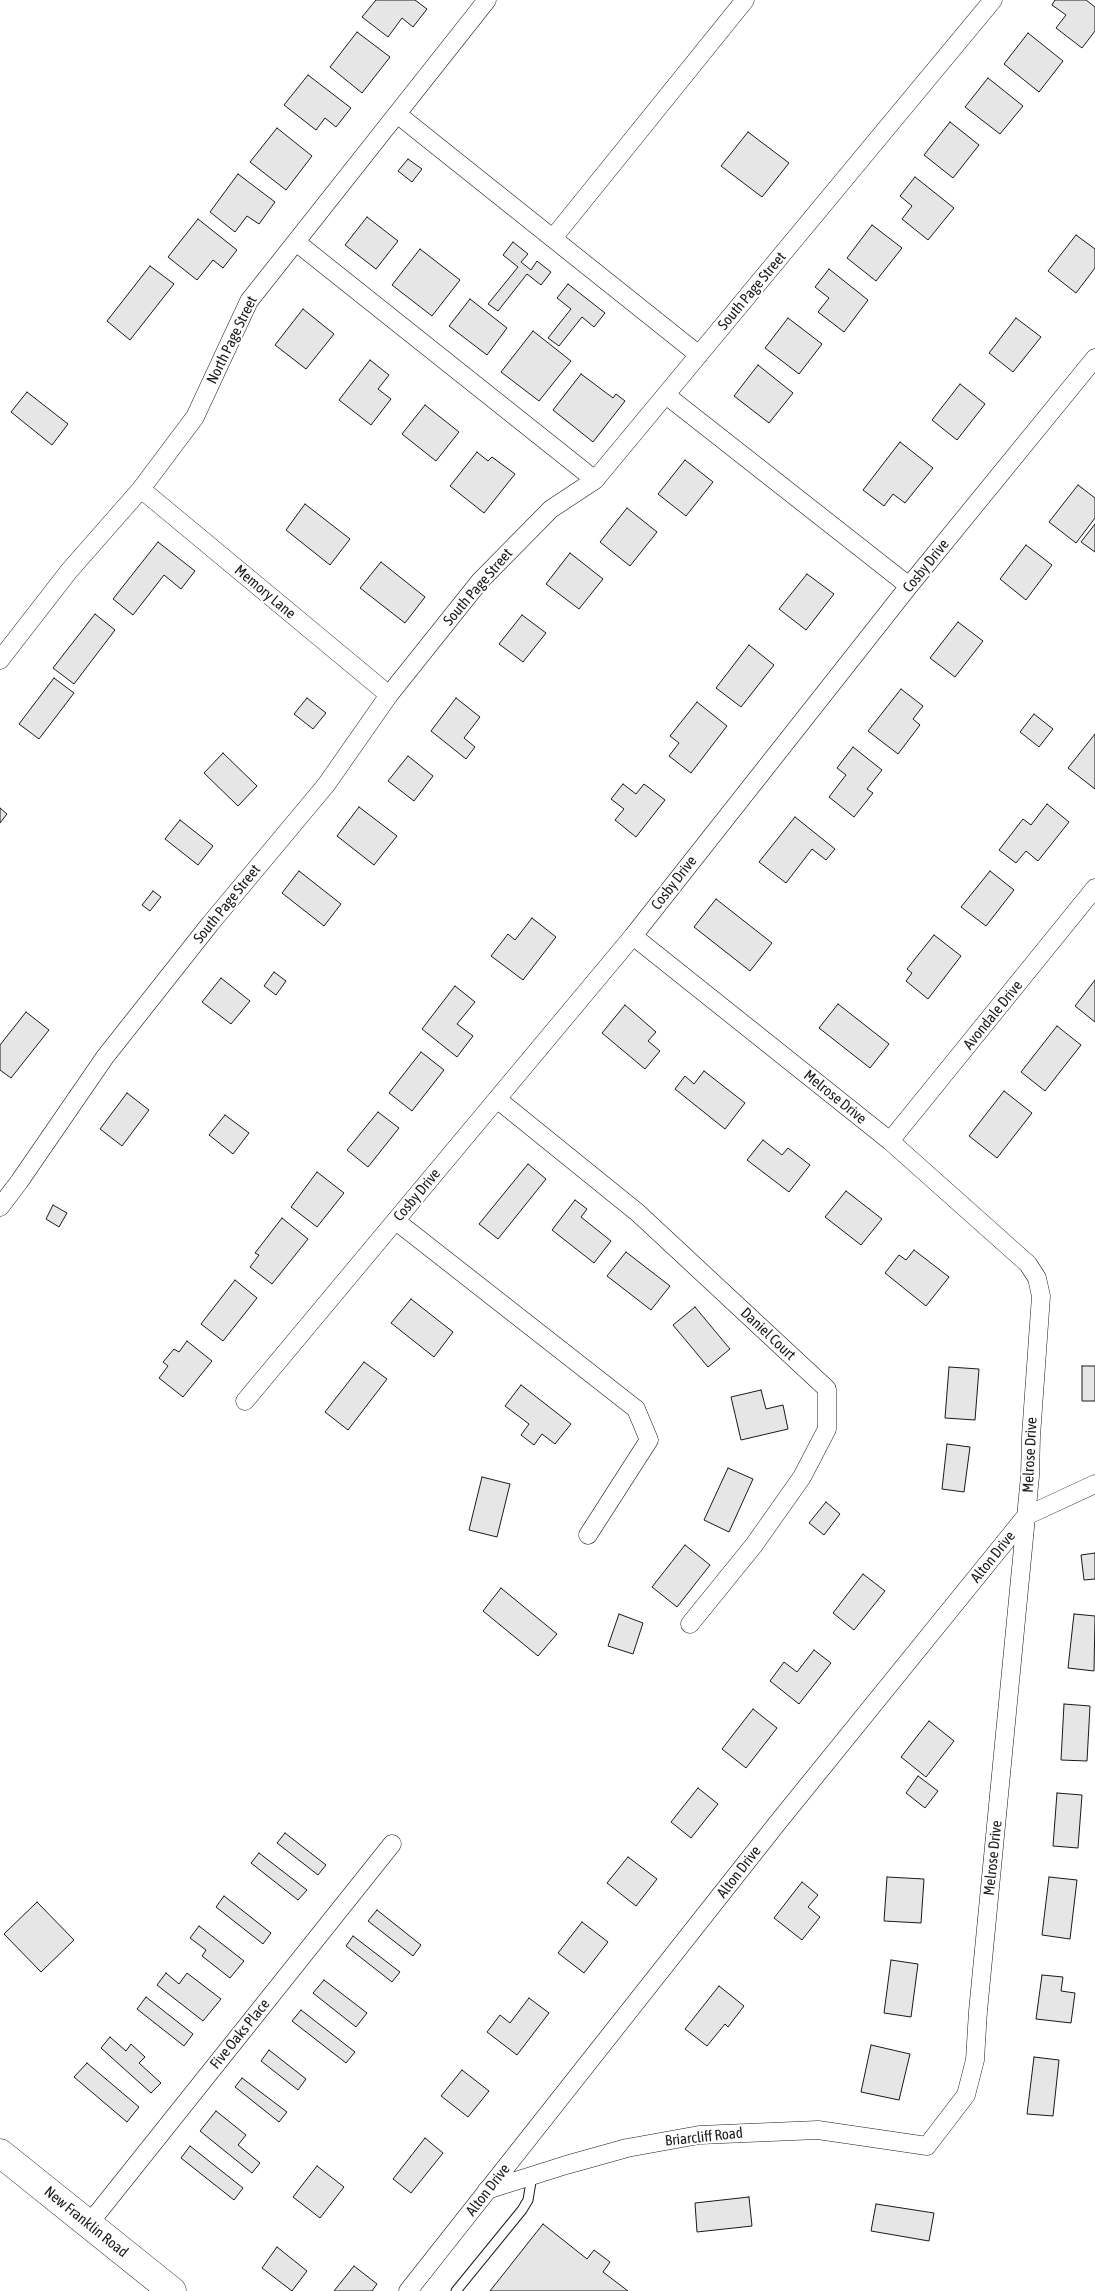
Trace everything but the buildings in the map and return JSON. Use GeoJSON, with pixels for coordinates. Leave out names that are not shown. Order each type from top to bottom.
{"type":"FeatureCollection","features":[{"type":"Feature","properties":{"kind":"highway","name":"New Franklin Road"},"geometry":{"type":"LineString","coordinates":[[0,2153],[172,2291]]}},
{"type":"Feature","properties":{"kind":"street","name":"North Page Street"},"geometry":{"type":"LineString","coordinates":[[0,660],[69,571],[141,490],[194,417],[249,301],[487,0]]}},
{"type":"Feature","properties":{"kind":"street"},"geometry":{"type":"LineString","coordinates":[[553,238],[745,0]]}},
{"type":"Feature","properties":{"kind":"street","name":"South Page Street"},"geometry":{"type":"LineString","coordinates":[[0,1207],[105,1057],[210,924],[326,785],[389,696],[480,581],[551,509],[595,480],[994,0]]}},
{"type":"Feature","properties":{"kind":"street"},"geometry":{"type":"LineString","coordinates":[[397,114],[699,355]]}},
{"type":"Feature","properties":{"kind":"street"},"geometry":{"type":"LineString","coordinates":[[296,242],[595,480]]}},
{"type":"Feature","properties":{"kind":"street","name":"Cosby Drive"},"geometry":{"type":"LineString","coordinates":[[245,1401],[633,936],[909,586],[1095,358]]}},
{"type":"Feature","properties":{"kind":"street"},"geometry":{"type":"LineString","coordinates":[[666,395],[909,586]]}},
{"type":"Feature","properties":{"kind":"street","name":"Memory Lane"},"geometry":{"type":"LineString","coordinates":[[141,490],[389,696]]}},
{"type":"Feature","properties":{"kind":"street","name":"Avondale Drive"},"geometry":{"type":"LineString","coordinates":[[890,1141],[1095,888]]}},
{"type":"Feature","properties":{"kind":"street","name":"Melrose Drive"},"geometry":{"type":"LineString","coordinates":[[633,936],[890,1141],[1028,1264],[1037,1278],[1042,1296],[1031,1436],[1030,1476],[975,2060],[966,2095],[927,2146]]}},
{"type":"Feature","properties":{"kind":"street","name":"Daniel Court"},"geometry":{"type":"LineString","coordinates":[[497,1099],[638,1214],[827,1389],[827,1429],[802,1477],[759,1539],[690,1624]]}},
{"type":"Feature","properties":{"kind":"street"},"geometry":{"type":"LineString","coordinates":[[396,1221],[636,1409],[650,1440],[588,1535]]}},
{"type":"Feature","properties":{"kind":"street","name":"Alton Drive"},"geometry":{"type":"LineString","coordinates":[[408,2291],[779,1821],[1026,1516],[1095,1484]]}},
{"type":"Feature","properties":{"kind":"street","name":"Five Oaks Place"},"geometry":{"type":"LineString","coordinates":[[88,2225],[392,1844]]}},
{"type":"Feature","properties":{"kind":"street","name":"Briarcliff Road"},"geometry":{"type":"LineString","coordinates":[[487,2190],[627,2148],[699,2135],[818,2130],[927,2146]]}},
{"type":"Feature","properties":{"kind":"lane"},"geometry":{"type":"LineString","coordinates":[[456,2291],[522,2210],[528,2200],[532,2176]]}}]}
